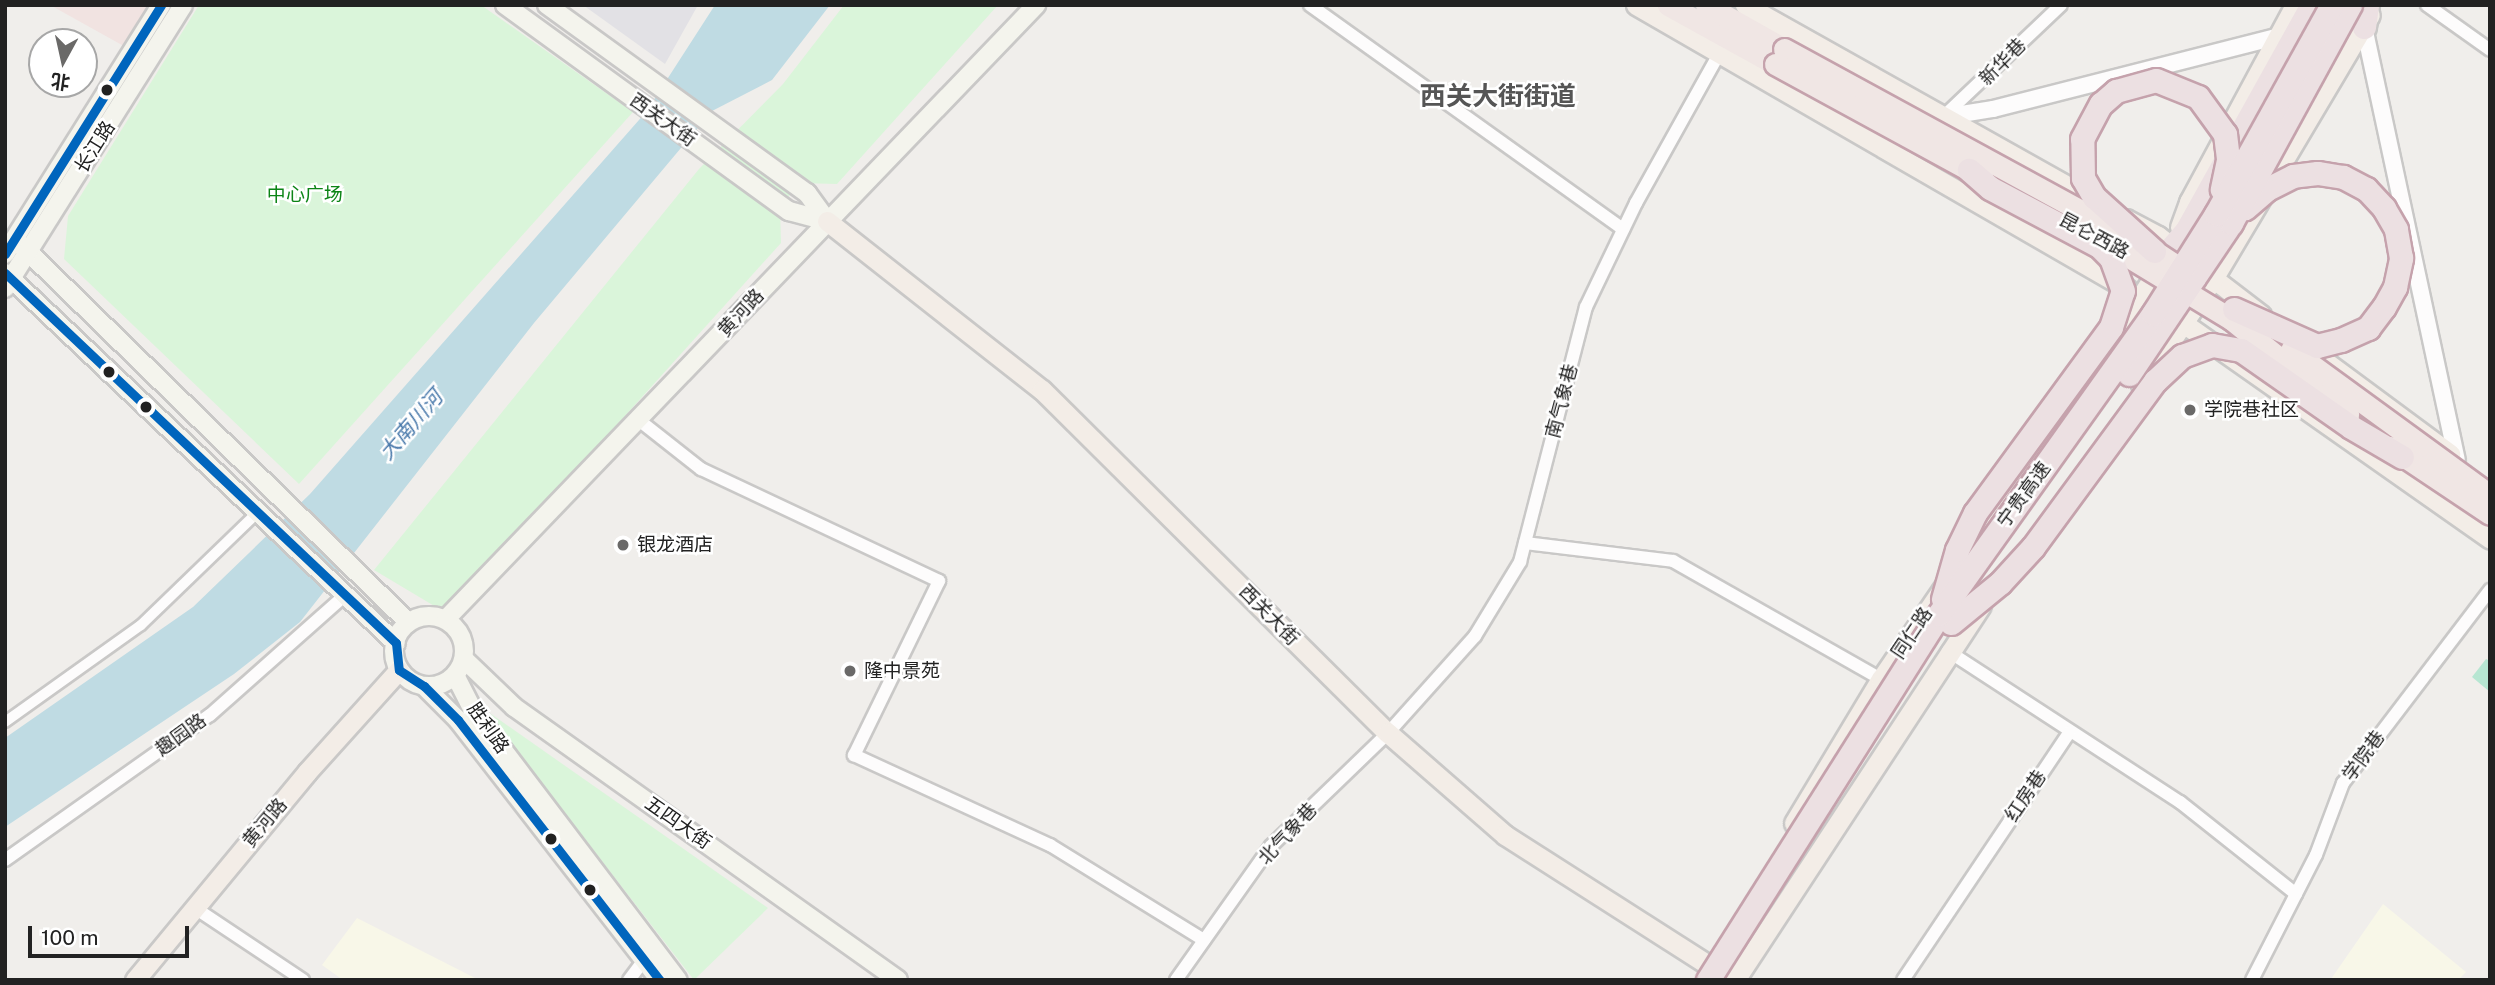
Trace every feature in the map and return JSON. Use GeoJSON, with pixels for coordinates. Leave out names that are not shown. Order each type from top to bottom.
{"type":"FeatureCollection","features":[{"type":"Feature","properties":{"kind":"highway","name":"昆仑西路"},"geometry":{"type":"LineString","coordinates":[[1706,5],[2163,249],[2234,309],[2490,495]]}},
{"type":"Feature","properties":{"kind":"highway"},"geometry":{"type":"LineString","coordinates":[[2224,219],[2228,160],[2225,134],[2214,114],[2199,97],[2166,83],[2133,84],[2116,91],[2088,121],[2080,159],[2083,178],[2111,215],[2163,249],[2186,231],[2312,5]]}},
{"type":"Feature","properties":{"kind":"highway","name":"宁贵高速"},"geometry":{"type":"LineString","coordinates":[[2224,219],[2332,5]]}},
{"type":"Feature","properties":{"kind":"highway","name":"宁贵高速"},"geometry":{"type":"LineString","coordinates":[[1710,976],[1945,618],[2154,314],[2224,219],[2350,5]]}},
{"type":"Feature","properties":{"kind":"highway","name":"昆仑西路"},"geometry":{"type":"LineString","coordinates":[[1669,6],[1783,48],[1969,170],[2127,253],[2231,319],[2402,457],[2490,514]]}},
{"type":"Feature","properties":{"kind":"highway"},"geometry":{"type":"LineString","coordinates":[[1945,618],[1957,550],[1975,513],[2111,327],[2123,291],[2111,258],[2099,246],[1990,188],[1969,170]]}},
{"type":"Feature","properties":{"kind":"highway"},"geometry":{"type":"LineString","coordinates":[[2224,219],[2266,190],[2293,176],[2317,173],[2343,177],[2366,189],[2384,208],[2396,229],[2401,258],[2395,287],[2384,307],[2368,328],[2341,340],[2317,346],[2234,309]]}},
{"type":"Feature","properties":{"kind":"highway"},"geometry":{"type":"LineString","coordinates":[[1945,618],[2000,583],[2033,547],[2155,381],[2182,356],[2212,345],[2241,350],[2351,427],[2402,457]]}},
{"type":"Feature","properties":{"kind":"main road","name":"长江路"},"geometry":{"type":"LineString","coordinates":[[10,247],[161,5]]}},
{"type":"Feature","properties":{"kind":"main road","name":"长江路"},"geometry":{"type":"LineString","coordinates":[[7,279],[29,253],[183,5]]}},
{"type":"Feature","properties":{"kind":"main road","name":"西关大街"},"geometry":{"type":"LineString","coordinates":[[505,5],[789,211],[827,221]]}},
{"type":"Feature","properties":{"kind":"main road","name":"西关大街"},"geometry":{"type":"LineString","coordinates":[[547,5],[807,193],[827,221],[1042,390],[1388,733],[1504,835],[1710,976],[1733,980]]}},
{"type":"Feature","properties":{"kind":"main road","name":"黄河路"},"geometry":{"type":"LineString","coordinates":[[446,620],[640,421],[827,221],[1036,5]]}},
{"type":"Feature","properties":{"kind":"main road"},"geometry":{"type":"LineString","coordinates":[[1636,5],[2142,297],[2185,324],[2490,539]]}},
{"type":"Feature","properties":{"kind":"main road"},"geometry":{"type":"LineString","coordinates":[[1726,5],[1756,21],[1783,48],[1943,117],[2213,279],[2490,484]]}},
{"type":"Feature","properties":{"kind":"main road"},"geometry":{"type":"LineString","coordinates":[[1745,5],[1783,48]]}},
{"type":"Feature","properties":{"kind":"main road","name":"同仁路"},"geometry":{"type":"LineString","coordinates":[[1710,976],[1881,679],[2142,297],[2163,249],[2295,5]]}},
{"type":"Feature","properties":{"kind":"main road","name":"同仁路"},"geometry":{"type":"LineString","coordinates":[[1733,980],[1948,651],[2185,324],[2365,16],[2376,5]]}},
{"type":"Feature","properties":{"kind":"main road"},"geometry":{"type":"LineString","coordinates":[[1669,6],[1697,32],[1740,55],[1793,96]]}},
{"type":"Feature","properties":{"kind":"main road"},"geometry":{"type":"LineString","coordinates":[[10,247],[29,253],[408,622]]}},
{"type":"Feature","properties":{"kind":"main road"},"geometry":{"type":"LineString","coordinates":[[7,279],[396,643]]}},
{"type":"Feature","properties":{"kind":"main road"},"geometry":{"type":"LineString","coordinates":[[430,615],[446,620],[459,631],[460,667],[442,684],[424,686],[399,670],[396,643],[408,622],[430,615]]}},
{"type":"Feature","properties":{"kind":"main road","name":"胜利路"},"geometry":{"type":"LineString","coordinates":[[460,667],[472,709],[649,953],[660,980]]}},
{"type":"Feature","properties":{"kind":"main road","name":"五四大街"},"geometry":{"type":"LineString","coordinates":[[460,667],[898,980]]}},
{"type":"Feature","properties":{"kind":"main road","name":"黄河路"},"geometry":{"type":"LineString","coordinates":[[135,980],[399,670]]}},
{"type":"Feature","properties":{"kind":"main road","name":"胜利路"},"geometry":{"type":"LineString","coordinates":[[424,686],[458,720],[649,953],[678,980]]}},
{"type":"Feature","properties":{"kind":"street"},"geometry":{"type":"LineString","coordinates":[[1310,5],[1623,229]]}},
{"type":"Feature","properties":{"kind":"street","name":"新华巷"},"geometry":{"type":"LineString","coordinates":[[1943,117],[2061,5]]}},
{"type":"Feature","properties":{"kind":"street"},"geometry":{"type":"LineString","coordinates":[[2427,5],[2490,50]]}},
{"type":"Feature","properties":{"kind":"street"},"geometry":{"type":"LineString","coordinates":[[2365,16],[2457,459]]}},
{"type":"Feature","properties":{"kind":"street"},"geometry":{"type":"LineString","coordinates":[[1943,117],[1993,109],[2279,36]]}},
{"type":"Feature","properties":{"kind":"street","name":"南气象巷"},"geometry":{"type":"LineString","coordinates":[[1388,733],[1475,636],[1520,562],[1587,307],[1623,229],[1718,54]]}},
{"type":"Feature","properties":{"kind":"street"},"geometry":{"type":"LineString","coordinates":[[640,421],[701,469],[939,581],[854,755],[1051,845],[1204,940]]}},
{"type":"Feature","properties":{"kind":"street"},"geometry":{"type":"LineString","coordinates":[[5,722],[141,625],[262,518]]}},
{"type":"Feature","properties":{"kind":"street"},"geometry":{"type":"LineString","coordinates":[[1525,543],[1672,561],[1881,679]]}},
{"type":"Feature","properties":{"kind":"street","name":"学院巷"},"geometry":{"type":"LineString","coordinates":[[2252,980],[2296,894],[2343,783],[2490,590]]}},
{"type":"Feature","properties":{"kind":"street","name":"趣园路"},"geometry":{"type":"LineString","coordinates":[[5,860],[210,715],[341,593]]}},
{"type":"Feature","properties":{"kind":"street"},"geometry":{"type":"LineString","coordinates":[[1948,651],[2068,733],[2180,802],[2296,894]]}},
{"type":"Feature","properties":{"kind":"street","name":"北气象巷"},"geometry":{"type":"LineString","coordinates":[[1176,980],[1271,846],[1388,733]]}},
{"type":"Feature","properties":{"kind":"street","name":"红房巷"},"geometry":{"type":"LineString","coordinates":[[1903,980],[2068,733]]}},
{"type":"Feature","properties":{"kind":"street"},"geometry":{"type":"LineString","coordinates":[[195,908],[303,980]]}},
{"type":"Feature","properties":{"kind":"street"},"geometry":{"type":"LineString","coordinates":[[629,980],[649,953]]}},
{"type":"Feature","properties":{"kind":"shaded area"},"geometry":{"type":"Polygon","coordinates":[[[50,5],[193,5],[156,64],[98,32],[98,28],[91,28],[50,5]]]}},
{"type":"Feature","properties":{"kind":"shaded area"},"geometry":{"type":"Polygon","coordinates":[[[583,5],[698,5],[665,64],[583,5]]]}},
{"type":"Feature","properties":{"kind":"shaded area"},"geometry":{"type":"Polygon","coordinates":[[[2383,904],[2466,972],[2458,980],[2331,979],[2383,904]]]}},
{"type":"Feature","properties":{"kind":"shaded area"},"geometry":{"type":"Polygon","coordinates":[[[357,918],[475,978],[343,980],[322,965],[357,918]]]}},
{"type":"Feature","properties":{"kind":"green space","name":"中心广场"},"geometry":{"type":"Polygon","coordinates":[[[199,5],[481,5],[633,112],[299,484],[64,259],[68,216],[199,5]]]}},
{"type":"Feature","properties":{"kind":"green space"},"geometry":{"type":"Polygon","coordinates":[[[844,5],[998,5],[837,184],[799,183],[780,208],[781,243],[450,610],[436,607],[374,570],[699,169],[783,84],[844,5]]]}},
{"type":"Feature","properties":{"kind":"green space"},"geometry":{"type":"Polygon","coordinates":[[[2486,659],[2490,661],[2490,692],[2472,677],[2486,659]]]}},
{"type":"Feature","properties":{"kind":"green space"},"geometry":{"type":"Polygon","coordinates":[[[484,709],[768,908],[694,980],[484,709]]]}},
{"type":"Feature","properties":{"kind":"water","name":"大南川河"},"geometry":{"type":"Polygon","coordinates":[[[715,5],[830,5],[772,80],[712,111],[534,323],[300,622],[234,674],[5,827],[5,738],[193,607],[310,494],[646,112],[715,5]]]}},
{"type":"Feature","properties":{"kind":"transit line"},"geometry":{"type":"LineString","coordinates":[[5,254],[161,5]]}},
{"type":"Feature","properties":{"kind":"transit line"},"geometry":{"type":"LineString","coordinates":[[5,273],[396,643],[399,670],[424,686],[458,720],[660,980]]}},
{"type":"Feature","properties":{"kind":"place","name":"学院巷社区"},"geometry":{"type":"Point","coordinates":[2190,410]}},
{"type":"Feature","properties":{"kind":"place","name":"银龙酒店"},"geometry":{"type":"Point","coordinates":[623,545]}},
{"type":"Feature","properties":{"kind":"place","name":"隆中景苑"},"geometry":{"type":"Point","coordinates":[850,671]}},
{"type":"Feature","properties":{"kind":"district","name":"西关大街街道"},"geometry":{"type":"Point","coordinates":[1498,96]}}]}
